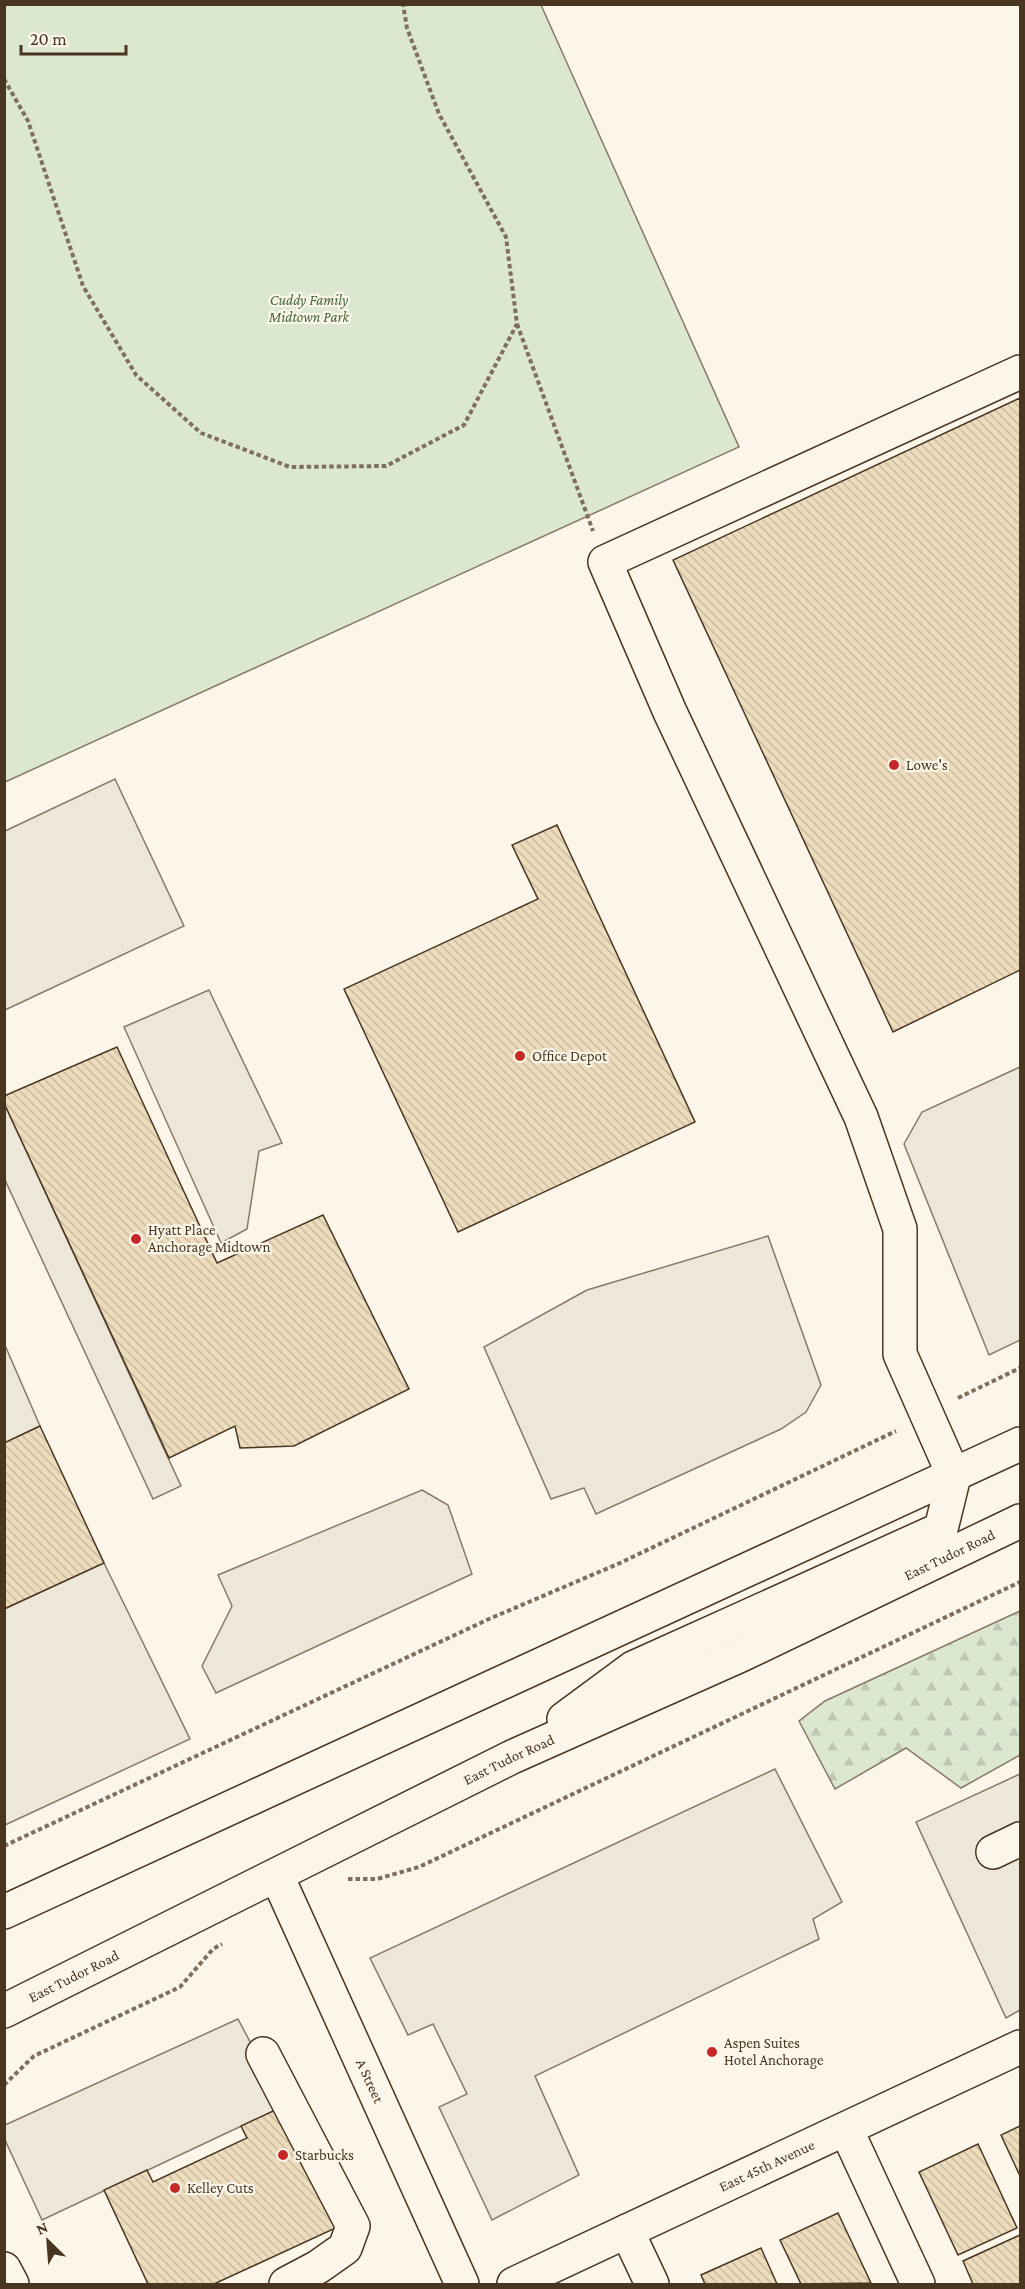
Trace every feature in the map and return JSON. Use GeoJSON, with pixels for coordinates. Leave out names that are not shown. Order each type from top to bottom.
{"type":"FeatureCollection","features":[{"type":"Feature","properties":{"kind":"main road"},"geometry":{"type":"LineString","coordinates":[[512,1757],[633,1668],[941,1529],[954,1476],[900,1354],[900,1229],[861,1117],[670,712],[605,562],[1020,372]]}},
{"type":"Feature","properties":{"kind":"main road"},"geometry":{"type":"LineString","coordinates":[[4,1912],[1020,1444]]}},
{"type":"Feature","properties":{"kind":"main road","name":"East Tudor Road"},"geometry":{"type":"LineString","coordinates":[[12,2011],[512,1757],[741,1655],[1020,1521]]}},
{"type":"Feature","properties":{"kind":"main road","name":"A Street"},"geometry":{"type":"LineString","coordinates":[[277,1876],[462,2284]]}},
{"type":"Feature","properties":{"kind":"main road","name":"East 45th Avenue"},"geometry":{"type":"LineString","coordinates":[[514,2284],[1020,2047]]}},
{"type":"Feature","properties":{"kind":"main road"},"geometry":{"type":"LineString","coordinates":[[263,2054],[353,2226],[345,2248],[318,2267],[286,2284]]}},
{"type":"Feature","properties":{"kind":"main road"},"geometry":{"type":"LineString","coordinates":[[846,2129],[918,2284]]}},
{"type":"Feature","properties":{"kind":"main road"},"geometry":{"type":"LineString","coordinates":[[627,2231],[652,2284]]}},
{"type":"Feature","properties":{"kind":"main road"},"geometry":{"type":"LineString","coordinates":[[4,2269],[12,2284]]}},
{"type":"Feature","properties":{"kind":"path"},"geometry":{"type":"LineString","coordinates":[[403,4],[407,28],[439,114],[506,237],[517,324],[605,562]]}},
{"type":"Feature","properties":{"kind":"path"},"geometry":{"type":"LineString","coordinates":[[4,79],[28,121],[83,285],[136,375],[201,433],[290,467],[386,466],[464,425],[517,324]]}},
{"type":"Feature","properties":{"kind":"path"},"geometry":{"type":"LineString","coordinates":[[4,1846],[489,1619],[620,1563],[1020,1368]]}},
{"type":"Feature","properties":{"kind":"path"},"geometry":{"type":"LineString","coordinates":[[344,1879],[376,1879],[419,1866],[1020,1582]]}},
{"type":"Feature","properties":{"kind":"path"},"geometry":{"type":"LineString","coordinates":[[4,2085],[34,2056],[180,1987],[213,1949],[232,1938]]}},
{"type":"Feature","properties":{"kind":"green space","name":"Cuddy Family Midtown Park"},"geometry":{"type":"Polygon","coordinates":[[[4,5],[541,5],[739,447],[5,782],[4,5]]]}},
{"type":"Feature","properties":{"kind":"green space"},"geometry":{"type":"Polygon","coordinates":[[[1020,1611],[1020,1755],[961,1788],[906,1748],[835,1789],[799,1721],[825,1701],[1020,1611]]]}},
{"type":"Feature","properties":{"kind":"shaded area"},"geometry":{"type":"Polygon","coordinates":[[[115,779],[184,926],[5,1010],[5,831],[115,779]]]}},
{"type":"Feature","properties":{"kind":"shaded area"},"geometry":{"type":"Polygon","coordinates":[[[209,990],[282,1143],[259,1151],[247,1229],[221,1243],[124,1027],[209,990]]]}},
{"type":"Feature","properties":{"kind":"shaded area"},"geometry":{"type":"Polygon","coordinates":[[[1020,1067],[1020,1340],[989,1355],[904,1144],[922,1112],[1020,1067]]]}},
{"type":"Feature","properties":{"kind":"shaded area"},"geometry":{"type":"Polygon","coordinates":[[[4,1103],[181,1486],[153,1499],[5,1180],[4,1103]]]}},
{"type":"Feature","properties":{"kind":"shaded area"},"geometry":{"type":"Polygon","coordinates":[[[768,1236],[821,1385],[806,1412],[781,1429],[596,1514],[584,1488],[551,1499],[484,1347],[587,1290],[768,1236]]]}},
{"type":"Feature","properties":{"kind":"shaded area"},"geometry":{"type":"Polygon","coordinates":[[[4,1343],[40,1426],[5,1443],[4,1443],[4,1343]]]}},
{"type":"Feature","properties":{"kind":"shaded area"},"geometry":{"type":"Polygon","coordinates":[[[422,1490],[448,1505],[472,1574],[216,1693],[202,1666],[232,1606],[218,1575],[422,1490]]]}},
{"type":"Feature","properties":{"kind":"shaded area"},"geometry":{"type":"Polygon","coordinates":[[[104,1563],[190,1739],[5,1825],[4,1609],[104,1563]]]}},
{"type":"Feature","properties":{"kind":"shaded area"},"geometry":{"type":"Polygon","coordinates":[[[775,1769],[842,1902],[813,1919],[819,1939],[535,2076],[579,2175],[492,2220],[439,2107],[467,2094],[433,2024],[408,2035],[370,1958],[775,1769]]]}},
{"type":"Feature","properties":{"kind":"shaded area"},"geometry":{"type":"Polygon","coordinates":[[[1020,1774],[1020,2010],[1006,2018],[916,1822],[1020,1774]]]}},
{"type":"Feature","properties":{"kind":"shaded area"},"geometry":{"type":"Polygon","coordinates":[[[238,2019],[284,2106],[42,2220],[5,2140],[5,2125],[238,2019]]]}},
{"type":"Feature","properties":{"kind":"building","name":"Lowe's"},"geometry":{"type":"Polygon","coordinates":[[[1020,398],[1020,970],[893,1032],[673,560],[1020,398]]]}},
{"type":"Feature","properties":{"kind":"building","name":"Office Depot"},"geometry":{"type":"Polygon","coordinates":[[[557,825],[695,1122],[458,1232],[344,989],[538,899],[512,845],[557,825]]]}},
{"type":"Feature","properties":{"kind":"building","name":"Hyatt Place Anchorage Midtown"},"geometry":{"type":"Polygon","coordinates":[[[117,1047],[217,1263],[323,1215],[409,1389],[294,1446],[240,1448],[235,1426],[169,1458],[4,1103],[4,1096],[117,1047]]]}},
{"type":"Feature","properties":{"kind":"building"},"geometry":{"type":"Polygon","coordinates":[[[40,1426],[104,1563],[4,1609],[4,1443],[40,1426]]]}},
{"type":"Feature","properties":{"kind":"building"},"geometry":{"type":"Polygon","coordinates":[[[284,2106],[340,2226],[214,2284],[148,2284],[104,2190],[147,2170],[153,2182],[247,2138],[241,2126],[284,2106]]]}},
{"type":"Feature","properties":{"kind":"building"},"geometry":{"type":"Polygon","coordinates":[[[1020,2126],[1020,2176],[1001,2135],[1020,2126]]]}},
{"type":"Feature","properties":{"kind":"building"},"geometry":{"type":"Polygon","coordinates":[[[978,2144],[1017,2228],[958,2255],[919,2172],[978,2144]]]}},
{"type":"Feature","properties":{"kind":"building"},"geometry":{"type":"Polygon","coordinates":[[[838,2213],[871,2283],[801,2284],[780,2240],[838,2213]]]}},
{"type":"Feature","properties":{"kind":"building"},"geometry":{"type":"Polygon","coordinates":[[[1020,2235],[1020,2284],[973,2284],[963,2261],[1020,2235]]]}},
{"type":"Feature","properties":{"kind":"building"},"geometry":{"type":"Polygon","coordinates":[[[761,2248],[777,2284],[705,2284],[701,2275],[761,2248]]]}},
{"type":"Feature","properties":{"kind":"place","name":"Lowe's"},"geometry":{"type":"Point","coordinates":[894,765]}},
{"type":"Feature","properties":{"kind":"place","name":"Office Depot"},"geometry":{"type":"Point","coordinates":[520,1056]}},
{"type":"Feature","properties":{"kind":"place","name":"Hyatt Place Anchorage Midtown"},"geometry":{"type":"Point","coordinates":[136,1239]}},
{"type":"Feature","properties":{"kind":"place","name":"Aspen Suites Hotel Anchorage"},"geometry":{"type":"Point","coordinates":[712,2052]}},
{"type":"Feature","properties":{"kind":"place","name":"Starbucks"},"geometry":{"type":"Point","coordinates":[283,2155]}},
{"type":"Feature","properties":{"kind":"place","name":"Kelley Cuts"},"geometry":{"type":"Point","coordinates":[175,2188]}}]}
